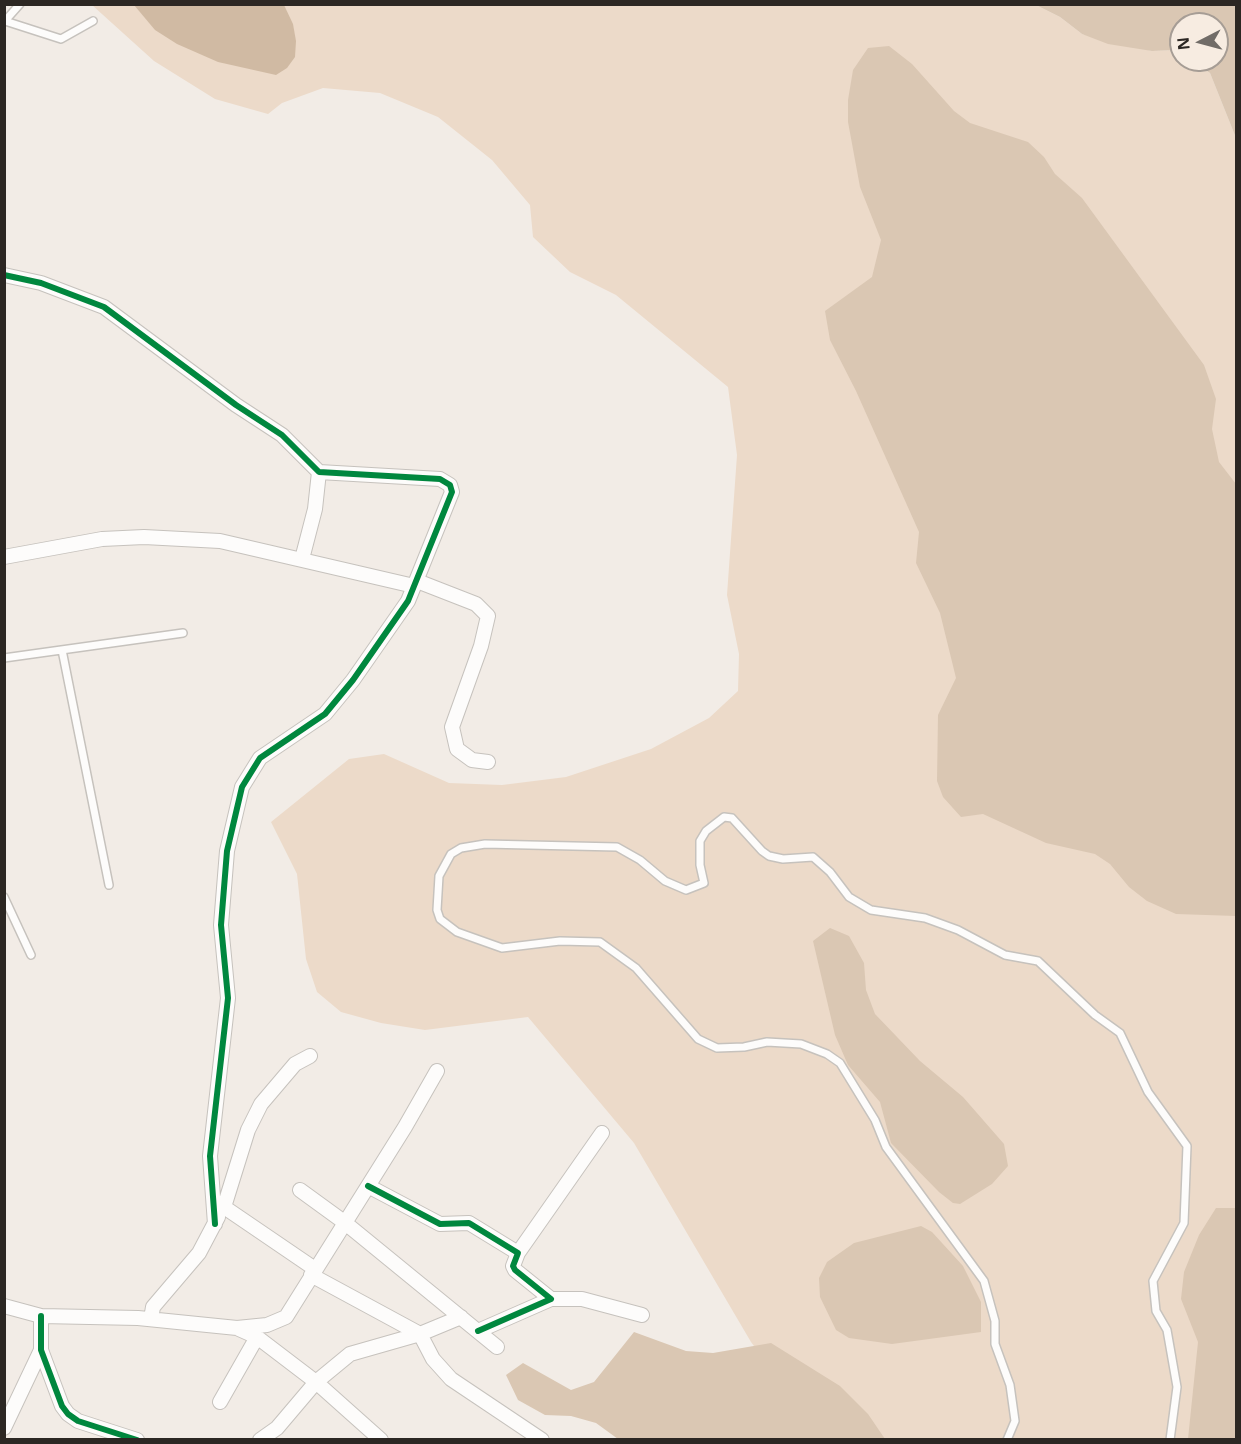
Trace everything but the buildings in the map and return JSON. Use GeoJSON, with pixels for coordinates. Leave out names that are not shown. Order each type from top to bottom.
{"type":"FeatureCollection","features":[{"type":"Feature","properties":{"kind":"street"},"geometry":{"type":"LineString","coordinates":[[4,275],[41,284],[104,308],[236,405],[282,435],[319,472],[440,479],[450,485],[452,492],[408,601],[353,680],[325,714],[260,758],[242,787],[227,851],[221,925],[228,998],[210,1156],[215,1224]]}},
{"type":"Feature","properties":{"kind":"street"},"geometry":{"type":"LineString","coordinates":[[302,559],[315,509],[319,472]]}},
{"type":"Feature","properties":{"kind":"street"},"geometry":{"type":"LineString","coordinates":[[4,557],[102,539],[144,537],[220,541],[416,583],[476,604],[488,616],[481,646],[452,727],[457,749],[472,760],[488,762]]}},
{"type":"Feature","properties":{"kind":"street"},"geometry":{"type":"LineString","coordinates":[[152,1319],[153,1307],[199,1253],[224,1207],[248,1130],[261,1104],[295,1064],[310,1056]]}},
{"type":"Feature","properties":{"kind":"street"},"geometry":{"type":"LineString","coordinates":[[4,1306],[41,1316],[152,1319],[237,1328],[267,1324],[286,1317],[368,1186],[436,1071]]}},
{"type":"Feature","properties":{"kind":"street"},"geometry":{"type":"LineString","coordinates":[[602,1133],[518,1253],[513,1268],[546,1295],[582,1299],[642,1315]]}},
{"type":"Feature","properties":{"kind":"street"},"geometry":{"type":"LineString","coordinates":[[368,1186],[440,1224],[469,1223],[518,1253]]}},
{"type":"Feature","properties":{"kind":"street"},"geometry":{"type":"LineString","coordinates":[[300,1190],[344,1222],[497,1347]]}},
{"type":"Feature","properties":{"kind":"street"},"geometry":{"type":"LineString","coordinates":[[224,1207],[313,1272],[420,1334],[433,1359],[451,1379],[542,1440]]}},
{"type":"Feature","properties":{"kind":"street"},"geometry":{"type":"LineString","coordinates":[[478,1331],[546,1295]]}},
{"type":"Feature","properties":{"kind":"street"},"geometry":{"type":"LineString","coordinates":[[41,1316],[41,1350],[62,1406],[68,1414],[78,1421],[136,1440]]}},
{"type":"Feature","properties":{"kind":"street"},"geometry":{"type":"LineString","coordinates":[[261,1440],[277,1428],[316,1382],[350,1354],[420,1334],[461,1317]]}},
{"type":"Feature","properties":{"kind":"street"},"geometry":{"type":"LineString","coordinates":[[237,1328],[257,1337],[316,1382],[381,1440]]}},
{"type":"Feature","properties":{"kind":"street"},"geometry":{"type":"LineString","coordinates":[[220,1402],[257,1337]]}},
{"type":"Feature","properties":{"kind":"street"},"geometry":{"type":"LineString","coordinates":[[4,1428],[41,1350]]}},
{"type":"Feature","properties":{"kind":"lane"},"geometry":{"type":"LineString","coordinates":[[20,4],[5,22],[61,39],[93,21]]}},
{"type":"Feature","properties":{"kind":"lane"},"geometry":{"type":"LineString","coordinates":[[4,658],[183,633]]}},
{"type":"Feature","properties":{"kind":"lane"},"geometry":{"type":"LineString","coordinates":[[62,650],[109,885]]}},
{"type":"Feature","properties":{"kind":"lane"},"geometry":{"type":"LineString","coordinates":[[1007,1440],[1015,1422],[1011,1394],[995,1344],[994,1321],[984,1281],[886,1147],[875,1120],[840,1063],[801,1044],[767,1042],[744,1047],[717,1048],[698,1039],[636,968],[600,942],[560,941],[502,948],[458,932],[440,919],[437,910],[439,876],[451,854],[461,848],[485,844],[618,847],[640,860],[665,881],[686,890],[705,883],[700,865],[700,841],[706,831],[723,817],[732,819],[769,856],[783,859],[813,857],[830,872],[849,897],[872,910],[925,918],[958,930],[1005,955],[1038,961],[1095,1015],[1120,1033],[1148,1092],[1187,1146],[1184,1223],[1153,1281],[1156,1311],[1167,1330],[1177,1387],[1170,1440]]}},
{"type":"Feature","properties":{"kind":"lane"},"geometry":{"type":"LineString","coordinates":[[4,897],[31,955]]}},
{"type":"Feature","properties":{"kind":"shaded area"},"geometry":{"type":"Polygon","coordinates":[[[92,5],[1036,5],[1060,17],[1082,34],[1152,51],[1169,50],[1169,72],[1210,73],[1236,138],[1236,1439],[823,1439],[751,1342],[634,1143],[528,1017],[425,1030],[381,1023],[341,1012],[317,992],[306,959],[297,874],[271,822],[349,759],[384,754],[449,783],[502,785],[566,777],[651,749],[709,718],[738,691],[739,654],[727,595],[737,455],[728,387],[616,295],[570,272],[533,237],[530,205],[492,160],[438,117],[380,93],[323,88],[282,103],[268,114],[215,99],[154,61],[92,5]]]}},
{"type":"Feature","properties":{"kind":"shaded area"},"geometry":{"type":"Polygon","coordinates":[[[134,5],[284,5],[293,24],[296,41],[295,57],[287,68],[276,75],[218,62],[177,44],[155,30],[134,5]]]}},
{"type":"Feature","properties":{"kind":"shaded area"},"geometry":{"type":"Polygon","coordinates":[[[1036,5],[1236,5],[1236,138],[1208,72],[1229,72],[1229,12],[1169,12],[1169,50],[1152,51],[1108,44],[1082,34],[1060,17],[1036,5]]]}},
{"type":"Feature","properties":{"kind":"shaded area"},"geometry":{"type":"Polygon","coordinates":[[[889,46],[912,64],[954,111],[970,123],[1028,142],[1044,157],[1055,174],[1082,198],[1204,365],[1216,399],[1212,429],[1219,462],[1236,484],[1236,916],[1176,914],[1147,901],[1129,887],[1110,864],[1095,854],[1046,843],[983,814],[961,817],[943,797],[937,781],[938,715],[956,678],[940,613],[916,563],[919,532],[856,391],[830,340],[825,311],[872,277],[881,240],[860,187],[848,122],[848,100],[853,70],[868,48],[889,46]]]}},
{"type":"Feature","properties":{"kind":"shaded area"},"geometry":{"type":"Polygon","coordinates":[[[830,928],[849,936],[864,963],[866,990],[875,1014],[920,1061],[963,1097],[1004,1144],[1008,1166],[992,1184],[960,1204],[953,1203],[939,1192],[891,1143],[880,1102],[848,1065],[835,1035],[813,941],[830,928]]]}},
{"type":"Feature","properties":{"kind":"shaded area"},"geometry":{"type":"Polygon","coordinates":[[[1216,1208],[1236,1208],[1236,1439],[1188,1439],[1198,1342],[1181,1299],[1184,1272],[1199,1235],[1216,1208]]]}},
{"type":"Feature","properties":{"kind":"shaded area"},"geometry":{"type":"Polygon","coordinates":[[[921,1226],[932,1232],[963,1266],[981,1302],[981,1332],[892,1344],[849,1338],[836,1330],[820,1297],[819,1278],[827,1262],[854,1243],[921,1226]]]}},
{"type":"Feature","properties":{"kind":"shaded area"},"geometry":{"type":"Polygon","coordinates":[[[634,1332],[686,1351],[713,1353],[771,1343],[840,1386],[868,1414],[885,1439],[618,1439],[596,1423],[571,1416],[545,1415],[518,1400],[506,1375],[523,1363],[571,1390],[594,1382],[634,1332]]]}},
{"type":"Feature","properties":{"kind":"cycle path"},"geometry":{"type":"LineString","coordinates":[[4,275],[41,283],[104,307],[236,405],[282,435],[319,472],[440,479],[450,485],[452,492],[408,601],[353,680],[325,714],[260,758],[242,787],[227,851],[221,925],[228,998],[210,1156],[215,1224]]}},
{"type":"Feature","properties":{"kind":"cycle path"},"geometry":{"type":"LineString","coordinates":[[368,1186],[440,1224],[469,1223],[518,1253],[513,1266],[515,1270],[551,1299],[478,1331]]}},
{"type":"Feature","properties":{"kind":"cycle path"},"geometry":{"type":"LineString","coordinates":[[41,1316],[41,1350],[62,1406],[68,1414],[78,1421],[137,1440]]}}]}
